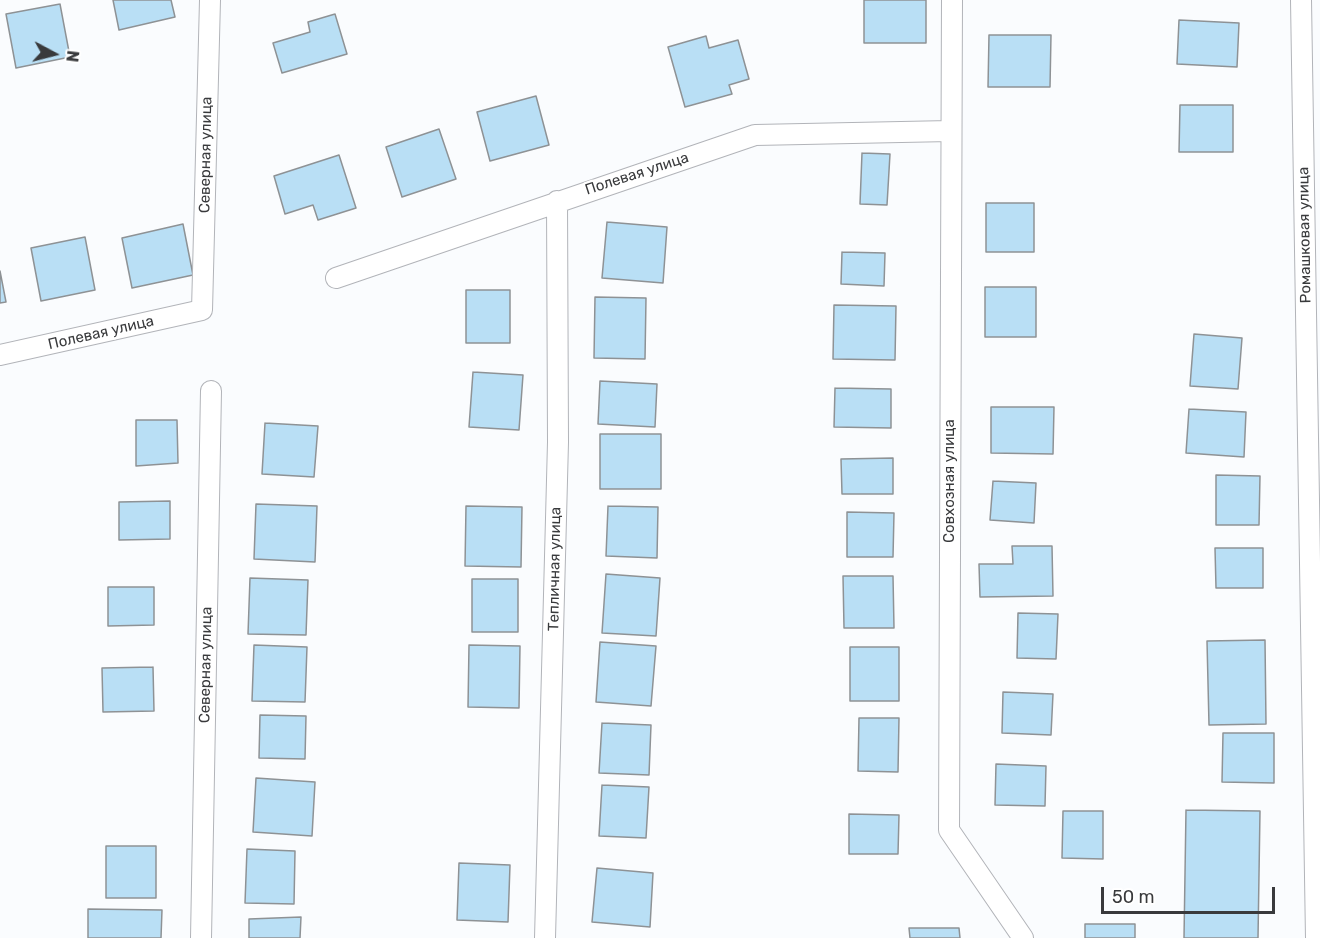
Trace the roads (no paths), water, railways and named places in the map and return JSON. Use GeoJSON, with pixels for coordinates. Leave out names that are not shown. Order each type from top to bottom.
{"type":"FeatureCollection","features":[{"type":"Feature","properties":{"kind":"street","name":"Северная улица"},"geometry":{"type":"LineString","coordinates":[[202,310],[210,0]]}},
{"type":"Feature","properties":{"kind":"street","name":"Совхозная улица"},"geometry":{"type":"LineString","coordinates":[[952,0],[949,830],[1023,938]]}},
{"type":"Feature","properties":{"kind":"street","name":"Ромашковая улица"},"geometry":{"type":"LineString","coordinates":[[1301,0],[1316,938]]}},
{"type":"Feature","properties":{"kind":"street","name":"Полевая улица"},"geometry":{"type":"LineString","coordinates":[[336,278],[755,135],[950,131]]}},
{"type":"Feature","properties":{"kind":"street","name":"Тепличная улица"},"geometry":{"type":"LineString","coordinates":[[545,938],[557,454],[557,201]]}},
{"type":"Feature","properties":{"kind":"street","name":"Полевая улица"},"geometry":{"type":"LineString","coordinates":[[0,355],[202,310]]}},
{"type":"Feature","properties":{"kind":"street","name":"Северная улица"},"geometry":{"type":"LineString","coordinates":[[201,938],[210,391]]}}]}
